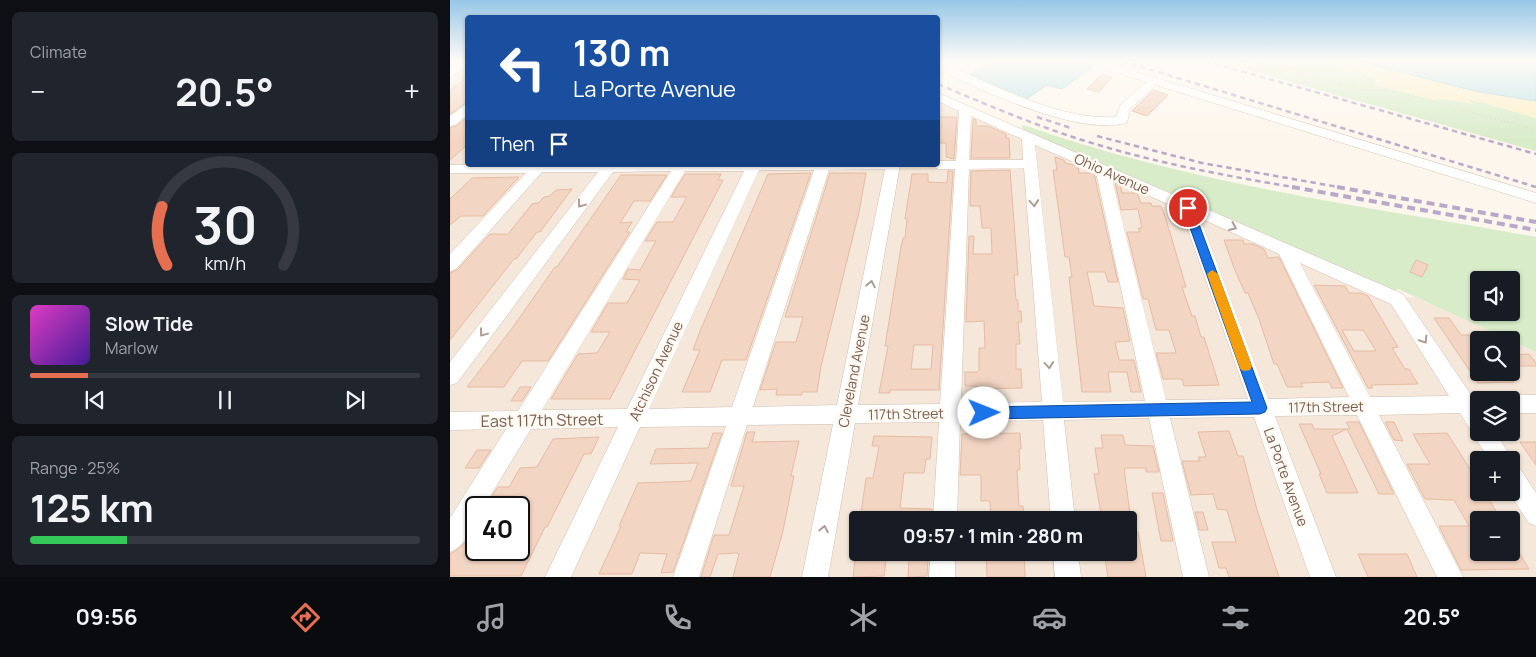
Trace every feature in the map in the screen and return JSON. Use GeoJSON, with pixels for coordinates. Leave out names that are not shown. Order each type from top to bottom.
{"type":"FeatureCollection","features":[{"type":"Feature","properties":{"kind":"street"},"geometry":{"type":"LineString","coordinates":[[991,88],[1027,103],[1101,122],[1122,120],[1124,108],[1146,88]]}},
{"type":"Feature","properties":{"kind":"street"},"geometry":{"type":"LineString","coordinates":[[1177,88],[1536,198]]}},
{"type":"Feature","properties":{"kind":"street","name":"Ohio Avenue"},"geometry":{"type":"LineString","coordinates":[[940,98],[1397,299],[1470,402]]}},
{"type":"Feature","properties":{"kind":"street"},"geometry":{"type":"LineString","coordinates":[[945,511],[965,109]]}},
{"type":"Feature","properties":{"kind":"street"},"geometry":{"type":"LineString","coordinates":[[450,122],[465,110]]}},
{"type":"Feature","properties":{"kind":"street"},"geometry":{"type":"LineString","coordinates":[[1028,137],[1061,511]]}},
{"type":"Feature","properties":{"kind":"street"},"geometry":{"type":"LineString","coordinates":[[940,165],[1031,164]]}},
{"type":"Feature","properties":{"kind":"street"},"geometry":{"type":"LineString","coordinates":[[450,169],[467,167]]}},
{"type":"Feature","properties":{"kind":"street"},"geometry":{"type":"LineString","coordinates":[[450,183],[467,167]]}},
{"type":"Feature","properties":{"kind":"street"},"geometry":{"type":"LineString","coordinates":[[450,265],[539,167]]}},
{"type":"Feature","properties":{"kind":"street"},"geometry":{"type":"LineString","coordinates":[[450,377],[609,167]]}},
{"type":"Feature","properties":{"kind":"street"},"geometry":{"type":"LineString","coordinates":[[450,540],[680,167]]}},
{"type":"Feature","properties":{"kind":"street","name":"Atchison Avenue"},"geometry":{"type":"LineString","coordinates":[[558,577],[753,167]]}},
{"type":"Feature","properties":{"kind":"street"},"geometry":{"type":"LineString","coordinates":[[686,577],[822,167]]}},
{"type":"Feature","properties":{"kind":"street","name":"Cleveland Avenue"},"geometry":{"type":"LineString","coordinates":[[815,577],[893,167]]}},
{"type":"Feature","properties":{"kind":"street"},"geometry":{"type":"LineString","coordinates":[[1103,170],[1196,577]]}},
{"type":"Feature","properties":{"kind":"street","name":"La Porte Avenue"},"geometry":{"type":"LineString","coordinates":[[1188,208],[1323,577]]}},
{"type":"Feature","properties":{"kind":"street"},"geometry":{"type":"LineString","coordinates":[[1285,250],[1450,577]]}},
{"type":"Feature","properties":{"kind":"street"},"geometry":{"type":"LineString","coordinates":[[1520,404],[1536,404]]}},
{"type":"Feature","properties":{"kind":"street","name":"117th Street"},"geometry":{"type":"LineString","coordinates":[[634,418],[1470,405]]}},
{"type":"Feature","properties":{"kind":"street","name":"East 117th Street"},"geometry":{"type":"LineString","coordinates":[[450,421],[634,418]]}},
{"type":"Feature","properties":{"kind":"street"},"geometry":{"type":"LineString","coordinates":[[1520,490],[1536,514]]}},
{"type":"Feature","properties":{"kind":"street"},"geometry":{"type":"LineString","coordinates":[[942,577],[943,561]]}},
{"type":"Feature","properties":{"kind":"street"},"geometry":{"type":"LineString","coordinates":[[1066,561],[1068,577]]}},
{"type":"Feature","properties":{"kind":"path"},"geometry":{"type":"LineString","coordinates":[[1356,88],[1364,90],[1389,90],[1536,130]]}},
{"type":"Feature","properties":{"kind":"shaded area"},"geometry":{"type":"Polygon","coordinates":[[[450,88],[465,88],[465,167],[940,167],[940,101],[1386,298],[1415,297],[1490,331],[1470,331],[1470,381],[1520,381],[1520,345],[1536,352],[1536,577],[450,577],[450,88]]]}},
{"type":"Feature","properties":{"kind":"green space"},"geometry":{"type":"Polygon","coordinates":[[[1312,88],[1462,88],[1536,101],[1536,151],[1312,88]]]}},
{"type":"Feature","properties":{"kind":"green space"},"geometry":{"type":"Polygon","coordinates":[[[1024,125],[1149,163],[1277,192],[1536,237],[1536,352],[1520,345],[1520,331],[1490,331],[1398,289],[1394,291],[1028,135],[1021,126],[1024,125]]]}},
{"type":"Feature","properties":{"kind":"sand"},"geometry":{"type":"Polygon","coordinates":[[[1386,88],[1462,88],[1536,101],[1536,118],[1476,101],[1470,101],[1473,104],[1443,99],[1434,100],[1386,88]]]}},
{"type":"Feature","properties":{"kind":"water"},"geometry":{"type":"Polygon","coordinates":[[[995,88],[1043,88],[1025,100],[995,88]]]}},
{"type":"Feature","properties":{"kind":"water"},"geometry":{"type":"Polygon","coordinates":[[[1462,88],[1536,88],[1536,101],[1462,88]]]}},
{"type":"Feature","properties":{"kind":"building"},"geometry":{"type":"Polygon","coordinates":[[[453,88],[465,88],[465,103],[450,114],[450,90],[453,88]]]}},
{"type":"Feature","properties":{"kind":"building"},"geometry":{"type":"Polygon","coordinates":[[[1088,88],[1103,88],[1099,92],[1087,89],[1088,88]]]}},
{"type":"Feature","properties":{"kind":"building"},"geometry":{"type":"Polygon","coordinates":[[[1153,90],[1168,95],[1147,116],[1132,111],[1153,90]]]}},
{"type":"Feature","properties":{"kind":"building"},"geometry":{"type":"Polygon","coordinates":[[[940,117],[957,117],[954,159],[946,157],[946,143],[940,143],[940,117]]]}},
{"type":"Feature","properties":{"kind":"building"},"geometry":{"type":"Polygon","coordinates":[[[465,119],[465,147],[450,160],[450,128],[465,119]]]}},
{"type":"Feature","properties":{"kind":"building"},"geometry":{"type":"Polygon","coordinates":[[[973,119],[976,120],[976,126],[988,126],[1006,134],[1006,138],[1009,138],[1010,158],[971,158],[973,119]]]}},
{"type":"Feature","properties":{"kind":"building"},"geometry":{"type":"Polygon","coordinates":[[[1055,157],[1064,160],[1065,163],[1078,166],[1079,173],[1094,173],[1118,282],[1108,282],[1105,272],[1087,272],[1094,306],[1123,308],[1130,341],[1115,342],[1119,360],[1134,360],[1141,392],[1131,392],[1127,372],[1108,372],[1111,392],[1082,392],[1069,277],[1072,277],[1069,257],[1065,257],[1053,170],[1057,170],[1055,157]]]}},
{"type":"Feature","properties":{"kind":"building"},"geometry":{"type":"Polygon","coordinates":[[[1010,170],[1018,275],[1014,275],[1016,300],[1018,300],[1018,311],[1021,311],[1022,322],[1018,322],[1020,344],[1016,344],[1016,369],[1021,369],[1022,388],[977,389],[977,386],[965,386],[965,372],[977,372],[979,370],[979,348],[985,348],[984,321],[966,322],[969,236],[974,236],[973,254],[992,254],[991,228],[982,228],[980,206],[970,206],[971,171],[1010,170]]]}},
{"type":"Feature","properties":{"kind":"building"},"geometry":{"type":"Polygon","coordinates":[[[948,171],[953,171],[939,390],[890,390],[890,393],[879,393],[888,346],[885,346],[901,247],[903,238],[905,238],[907,219],[905,219],[912,174],[928,174],[928,182],[947,183],[948,171]],[[914,345],[911,369],[931,369],[933,345],[914,345]]]}},
{"type":"Feature","properties":{"kind":"building"},"geometry":{"type":"Polygon","coordinates":[[[811,173],[746,360],[722,360],[710,392],[682,392],[700,350],[693,350],[700,331],[768,174],[811,173]]]}},
{"type":"Feature","properties":{"kind":"building"},"geometry":{"type":"Polygon","coordinates":[[[830,173],[866,173],[859,212],[821,366],[817,392],[802,392],[802,395],[776,395],[777,389],[760,390],[776,342],[796,342],[803,317],[785,317],[830,173]]]}},
{"type":"Feature","properties":{"kind":"building"},"geometry":{"type":"Polygon","coordinates":[[[685,174],[721,174],[718,180],[723,180],[610,399],[551,399],[578,354],[597,353],[610,332],[591,332],[608,303],[627,303],[640,280],[623,279],[628,269],[640,270],[656,241],[645,241],[657,222],[673,222],[687,197],[671,197],[685,174]]]}},
{"type":"Feature","properties":{"kind":"building"},"geometry":{"type":"Polygon","coordinates":[[[621,175],[667,175],[650,201],[634,201],[620,223],[632,222],[626,232],[630,232],[548,361],[522,361],[504,387],[467,387],[513,327],[555,267],[557,267],[621,175]]]}},
{"type":"Feature","properties":{"kind":"building"},"geometry":{"type":"Polygon","coordinates":[[[519,177],[483,216],[461,216],[450,225],[450,199],[472,178],[519,177]]]}},
{"type":"Feature","properties":{"kind":"building"},"geometry":{"type":"Polygon","coordinates":[[[1115,182],[1120,185],[1122,193],[1137,193],[1141,203],[1161,206],[1186,287],[1182,287],[1192,316],[1195,316],[1201,337],[1204,337],[1219,385],[1184,386],[1182,379],[1163,379],[1156,353],[1176,353],[1169,330],[1156,330],[1148,299],[1143,299],[1127,232],[1140,232],[1138,228],[1142,228],[1138,209],[1121,210],[1115,182]]]}},
{"type":"Feature","properties":{"kind":"building"},"geometry":{"type":"Polygon","coordinates":[[[572,189],[540,232],[537,232],[516,259],[514,259],[450,340],[450,273],[457,270],[490,234],[508,234],[532,204],[538,203],[544,197],[550,196],[556,190],[572,189]]]}},
{"type":"Feature","properties":{"kind":"building"},"geometry":{"type":"Polygon","coordinates":[[[1224,240],[1243,240],[1244,244],[1253,244],[1264,249],[1268,258],[1279,257],[1343,388],[1332,388],[1329,382],[1301,383],[1303,387],[1287,387],[1277,364],[1274,364],[1259,319],[1248,293],[1245,293],[1224,240]]]}},
{"type":"Feature","properties":{"kind":"building"},"geometry":{"type":"Polygon","coordinates":[[[1416,260],[1428,265],[1422,277],[1410,272],[1416,260]]]}},
{"type":"Feature","properties":{"kind":"building"},"geometry":{"type":"Polygon","coordinates":[[[1314,285],[1345,286],[1349,293],[1361,293],[1368,296],[1398,347],[1392,348],[1405,369],[1409,369],[1418,384],[1371,385],[1373,388],[1368,388],[1314,285]],[[1342,330],[1354,351],[1376,351],[1363,330],[1342,330]]]}},
{"type":"Feature","properties":{"kind":"building"},"geometry":{"type":"Polygon","coordinates":[[[1434,318],[1449,318],[1461,335],[1470,336],[1470,371],[1434,318]]]}},
{"type":"Feature","properties":{"kind":"building"},"geometry":{"type":"Polygon","coordinates":[[[1520,354],[1529,354],[1536,363],[1536,366],[1520,366],[1520,354]]]}},
{"type":"Feature","properties":{"kind":"building"},"geometry":{"type":"Polygon","coordinates":[[[1477,381],[1514,382],[1478,383],[1477,381]]]}},
{"type":"Feature","properties":{"kind":"building"},"geometry":{"type":"Polygon","coordinates":[[[520,387],[531,387],[522,401],[511,401],[520,387]]]}},
{"type":"Feature","properties":{"kind":"building"},"geometry":{"type":"Polygon","coordinates":[[[1346,422],[1359,422],[1394,494],[1379,494],[1347,429],[1350,429],[1346,422]]]}},
{"type":"Feature","properties":{"kind":"building"},"geometry":{"type":"Polygon","coordinates":[[[1385,422],[1394,422],[1403,441],[1394,440],[1385,422]]]}},
{"type":"Feature","properties":{"kind":"building"},"geometry":{"type":"Polygon","coordinates":[[[1299,424],[1312,424],[1314,429],[1347,429],[1332,436],[1358,493],[1327,493],[1319,474],[1321,474],[1299,424]]]}},
{"type":"Feature","properties":{"kind":"building"},"geometry":{"type":"Polygon","coordinates":[[[1229,431],[1238,456],[1243,456],[1257,510],[1279,577],[1229,577],[1226,568],[1219,568],[1212,542],[1236,542],[1227,510],[1217,509],[1213,494],[1191,495],[1182,461],[1200,461],[1198,457],[1206,457],[1198,432],[1229,431]]]}},
{"type":"Feature","properties":{"kind":"building"},"geometry":{"type":"Polygon","coordinates":[[[747,432],[755,432],[752,442],[799,441],[791,476],[794,476],[783,531],[770,577],[733,577],[739,554],[737,553],[718,554],[710,577],[701,577],[714,535],[729,535],[744,486],[731,486],[747,432]]]}},
{"type":"Feature","properties":{"kind":"building"},"geometry":{"type":"Polygon","coordinates":[[[713,433],[722,433],[673,572],[661,573],[667,554],[640,553],[632,574],[599,574],[638,483],[691,481],[698,463],[650,464],[656,449],[708,448],[713,433]]]}},
{"type":"Feature","properties":{"kind":"building"},"geometry":{"type":"Polygon","coordinates":[[[1020,433],[1020,470],[1017,470],[1019,506],[1023,506],[1023,511],[991,511],[990,501],[981,501],[981,475],[960,475],[962,434],[1020,433]]]}},
{"type":"Feature","properties":{"kind":"building"},"geometry":{"type":"Polygon","coordinates":[[[1447,433],[1470,469],[1470,501],[1490,501],[1496,511],[1470,511],[1470,561],[1520,561],[1520,554],[1529,569],[1461,570],[1439,526],[1469,526],[1454,500],[1425,499],[1407,464],[1430,464],[1413,434],[1447,433]]]}},
{"type":"Feature","properties":{"kind":"building"},"geometry":{"type":"Polygon","coordinates":[[[1101,435],[1123,435],[1125,445],[1153,446],[1159,472],[1146,472],[1146,468],[1124,468],[1130,511],[1100,511],[1094,474],[1099,474],[1095,448],[1103,448],[1101,435]]]}},
{"type":"Feature","properties":{"kind":"building"},"geometry":{"type":"Polygon","coordinates":[[[874,436],[932,437],[930,459],[926,459],[924,473],[904,473],[900,508],[932,509],[932,511],[861,511],[866,478],[873,478],[879,446],[872,446],[874,436]]]}},
{"type":"Feature","properties":{"kind":"building"},"geometry":{"type":"Polygon","coordinates":[[[599,437],[591,454],[584,454],[530,558],[530,496],[492,496],[498,487],[509,487],[520,468],[537,467],[553,439],[599,437]]]}},
{"type":"Feature","properties":{"kind":"building"},"geometry":{"type":"Polygon","coordinates":[[[1520,442],[1536,442],[1536,465],[1520,442]]]}},
{"type":"Feature","properties":{"kind":"building"},"geometry":{"type":"Polygon","coordinates":[[[477,450],[491,450],[479,468],[465,468],[477,450]]]}},
{"type":"Feature","properties":{"kind":"building"},"geometry":{"type":"Polygon","coordinates":[[[1152,493],[1163,493],[1173,541],[1161,541],[1152,493]]]}},
{"type":"Feature","properties":{"kind":"building"},"geometry":{"type":"Polygon","coordinates":[[[1195,512],[1203,512],[1208,530],[1199,530],[1195,512]]]}},
{"type":"Feature","properties":{"kind":"building"},"geometry":{"type":"Polygon","coordinates":[[[1138,532],[1146,577],[1108,577],[1105,561],[1137,561],[1138,532]]]}},
{"type":"Feature","properties":{"kind":"building"},"geometry":{"type":"Polygon","coordinates":[[[465,543],[465,561],[528,561],[521,576],[450,576],[450,554],[465,543]]]}},
{"type":"Feature","properties":{"kind":"building"},"geometry":{"type":"Polygon","coordinates":[[[1358,554],[1407,554],[1417,577],[1368,577],[1358,554]]]}},
{"type":"Feature","properties":{"kind":"building"},"geometry":{"type":"Polygon","coordinates":[[[855,561],[886,561],[884,576],[853,577],[855,561]]]}},
{"type":"Feature","properties":{"kind":"building"},"geometry":{"type":"Polygon","coordinates":[[[909,561],[928,561],[927,576],[908,577],[909,561]]]}},
{"type":"Feature","properties":{"kind":"building"},"geometry":{"type":"Polygon","coordinates":[[[986,561],[1024,561],[1025,577],[987,577],[986,561]]]}},
{"type":"Feature","properties":{"kind":"railway"},"geometry":{"type":"LineString","coordinates":[[947,88],[999,110],[1081,140],[1126,153],[1175,165],[1299,188]]}},
{"type":"Feature","properties":{"kind":"railway"},"geometry":{"type":"LineString","coordinates":[[1210,88],[1536,187]]}},
{"type":"Feature","properties":{"kind":"railway"},"geometry":{"type":"LineString","coordinates":[[1301,88],[1536,154]]}},
{"type":"Feature","properties":{"kind":"railway"},"geometry":{"type":"LineString","coordinates":[[1037,117],[1071,128]]}},
{"type":"Feature","properties":{"kind":"railway"},"geometry":{"type":"LineString","coordinates":[[1097,136],[1202,163],[1344,188]]}},
{"type":"Feature","properties":{"kind":"railway"},"geometry":{"type":"LineString","coordinates":[[1292,187],[1536,230]]}},
{"type":"Feature","properties":{"kind":"railway"},"geometry":{"type":"LineString","coordinates":[[1337,187],[1536,222]]}},
{"type":"Feature","properties":{"kind":"slow traffic"},"geometry":{"type":"LineString","coordinates":[[1212,274],[1245,366]]}},
{"type":"Feature","properties":{"kind":"route"},"geometry":{"type":"LineString","coordinates":[[984,413],[1260,408],[1188,208]]}}]}
